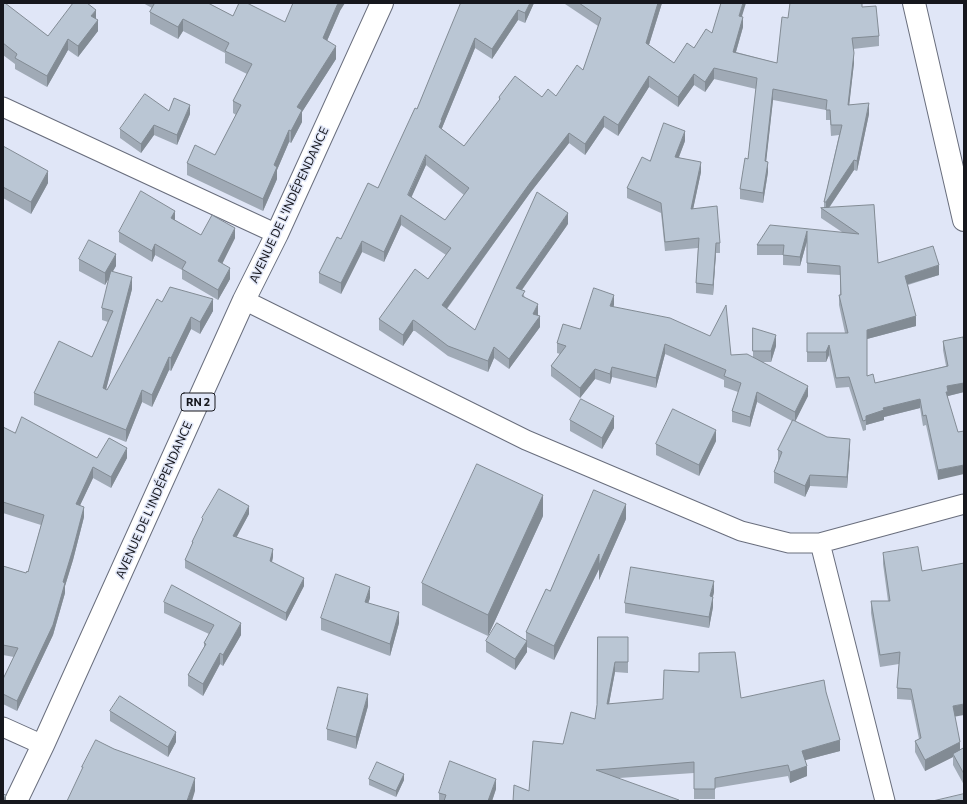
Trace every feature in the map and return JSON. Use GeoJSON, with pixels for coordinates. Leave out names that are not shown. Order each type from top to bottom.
{"type":"FeatureCollection","features":[{"type":"Feature","properties":{"kind":"main road","name":"AVENUE DE L'INDÉPENDANCE"},"geometry":{"type":"LineString","coordinates":[[16,801],[43,745],[244,300],[277,234],[382,3]]}},
{"type":"Feature","properties":{"kind":"main road"},"geometry":{"type":"LineString","coordinates":[[914,3],[964,220]]}},
{"type":"Feature","properties":{"kind":"street"},"geometry":{"type":"LineString","coordinates":[[3,107],[277,234]]}},
{"type":"Feature","properties":{"kind":"street"},"geometry":{"type":"LineString","coordinates":[[244,300],[526,440],[740,531],[789,543],[820,543],[964,504]]}},
{"type":"Feature","properties":{"kind":"street"},"geometry":{"type":"LineString","coordinates":[[820,543],[885,801]]}},
{"type":"Feature","properties":{"kind":"street"},"geometry":{"type":"LineString","coordinates":[[3,727],[43,745]]}},
{"type":"Feature","properties":{"kind":"building"},"geometry":{"type":"Polygon","coordinates":[[[4,3],[48,36],[73,3],[87,3],[96,10],[91,16],[98,20],[78,46],[68,39],[47,76],[15,58],[17,54],[3,43],[4,3]]]}},
{"type":"Feature","properties":{"kind":"building"},"geometry":{"type":"Polygon","coordinates":[[[155,3],[208,3],[233,16],[239,3],[247,3],[285,22],[293,3],[338,3],[323,38],[336,46],[297,107],[302,110],[291,131],[289,130],[274,165],[277,167],[263,199],[187,163],[195,145],[215,155],[241,105],[233,101],[252,64],[225,51],[229,43],[183,19],[178,27],[150,12],[155,3]]]}},
{"type":"Feature","properties":{"kind":"building"},"geometry":{"type":"Polygon","coordinates":[[[461,3],[530,3],[525,13],[518,10],[492,49],[475,38],[439,127],[464,146],[500,99],[499,97],[515,76],[542,97],[548,89],[556,96],[577,65],[583,70],[601,18],[579,3],[658,3],[646,43],[674,63],[687,43],[694,48],[706,29],[712,33],[721,3],[743,3],[739,16],[743,17],[733,52],[777,63],[782,17],[788,18],[790,3],[862,3],[862,7],[876,6],[879,36],[852,38],[854,53],[848,105],[869,103],[857,161],[854,160],[826,202],[824,202],[842,125],[831,125],[830,110],[826,110],[827,100],[773,89],[765,161],[768,162],[763,193],[740,189],[745,158],[748,159],[757,78],[714,68],[705,82],[694,74],[678,97],[649,76],[618,125],[604,116],[585,144],[569,133],[530,183],[442,305],[475,330],[537,192],[568,213],[516,288],[525,291],[522,296],[538,304],[533,314],[540,316],[509,359],[494,347],[488,361],[448,346],[413,320],[403,335],[379,319],[415,269],[428,279],[451,248],[401,215],[384,252],[362,241],[341,283],[319,273],[337,237],[341,239],[368,183],[378,188],[415,108],[417,109],[461,3]],[[426,155],[408,195],[445,220],[469,188],[426,155]]]}},
{"type":"Feature","properties":{"kind":"building"},"geometry":{"type":"Polygon","coordinates":[[[145,94],[169,111],[174,98],[190,105],[177,135],[154,125],[141,144],[120,129],[145,94]]]}},
{"type":"Feature","properties":{"kind":"building"},"geometry":{"type":"Polygon","coordinates":[[[664,123],[685,131],[675,157],[701,162],[691,209],[717,206],[720,243],[716,243],[713,285],[696,283],[699,238],[665,242],[661,203],[627,188],[642,157],[650,161],[664,123]]]}},
{"type":"Feature","properties":{"kind":"building"},"geometry":{"type":"Polygon","coordinates":[[[3,146],[48,171],[31,202],[3,187],[3,146]]]}},
{"type":"Feature","properties":{"kind":"building"},"geometry":{"type":"Polygon","coordinates":[[[141,191],[175,211],[171,218],[201,235],[212,215],[235,228],[218,261],[230,268],[218,290],[182,269],[186,262],[155,244],[152,251],[119,232],[141,191]]]}},
{"type":"Feature","properties":{"kind":"building"},"geometry":{"type":"Polygon","coordinates":[[[874,205],[878,263],[933,246],[939,265],[905,276],[916,316],[867,330],[867,376],[873,374],[875,383],[948,366],[943,341],[963,337],[964,383],[947,386],[948,392],[946,392],[958,432],[964,431],[964,465],[938,470],[926,415],[923,416],[920,399],[883,408],[884,410],[866,416],[866,420],[863,421],[849,377],[836,378],[829,345],[826,352],[807,352],[807,333],[848,333],[839,295],[841,295],[840,266],[807,263],[807,231],[800,257],[783,255],[784,245],[757,245],[770,225],[859,234],[821,208],[874,205]]]}},
{"type":"Feature","properties":{"kind":"building"},"geometry":{"type":"Polygon","coordinates":[[[89,240],[116,254],[105,273],[79,259],[89,240]]]}},
{"type":"Feature","properties":{"kind":"building"},"geometry":{"type":"Polygon","coordinates":[[[111,271],[132,277],[103,388],[107,390],[157,299],[162,302],[170,287],[213,299],[200,322],[191,317],[171,358],[169,357],[152,395],[142,390],[126,430],[34,393],[59,341],[92,357],[113,311],[102,308],[111,271]]]}},
{"type":"Feature","properties":{"kind":"building"},"geometry":{"type":"Polygon","coordinates":[[[594,288],[614,295],[610,306],[670,318],[710,336],[726,305],[731,355],[747,354],[808,386],[795,412],[757,392],[750,417],[732,411],[741,383],[724,376],[726,370],[665,344],[656,378],[612,367],[610,374],[595,369],[580,388],[551,366],[566,346],[557,343],[563,324],[580,329],[594,288]]]}},
{"type":"Feature","properties":{"kind":"building"},"geometry":{"type":"Polygon","coordinates":[[[753,328],[776,335],[771,351],[753,351],[753,328]]]}},
{"type":"Feature","properties":{"kind":"building"},"geometry":{"type":"Polygon","coordinates":[[[581,399],[614,416],[602,438],[570,420],[581,399]]]}},
{"type":"Feature","properties":{"kind":"building"},"geometry":{"type":"Polygon","coordinates":[[[673,409],[716,430],[699,465],[656,444],[673,409]]]}},
{"type":"Feature","properties":{"kind":"building"},"geometry":{"type":"Polygon","coordinates":[[[22,417],[97,458],[109,438],[127,448],[111,477],[93,467],[76,504],[84,507],[63,582],[65,583],[53,625],[17,701],[3,694],[3,679],[18,648],[3,645],[3,566],[26,573],[27,571],[28,572],[44,515],[3,502],[3,427],[15,433],[22,417]]]}},
{"type":"Feature","properties":{"kind":"building"},"geometry":{"type":"Polygon","coordinates":[[[793,420],[827,437],[850,439],[847,477],[810,475],[805,486],[774,472],[782,452],[778,450],[793,420]]]}},
{"type":"Feature","properties":{"kind":"building"},"geometry":{"type":"Polygon","coordinates":[[[477,464],[543,495],[488,615],[422,583],[477,464]]]}},
{"type":"Feature","properties":{"kind":"building"},"geometry":{"type":"Polygon","coordinates":[[[219,489],[249,506],[233,536],[273,549],[270,561],[304,578],[286,613],[185,560],[203,519],[202,518],[219,489]]]}},
{"type":"Feature","properties":{"kind":"building"},"geometry":{"type":"Polygon","coordinates":[[[594,490],[626,504],[599,565],[599,554],[554,646],[526,632],[546,589],[550,591],[594,490]]]}},
{"type":"Feature","properties":{"kind":"building"},"geometry":{"type":"Polygon","coordinates":[[[918,547],[922,571],[964,563],[964,704],[953,706],[960,742],[925,760],[915,741],[921,738],[911,689],[897,688],[900,652],[880,655],[871,601],[890,601],[883,553],[918,547]]]}},
{"type":"Feature","properties":{"kind":"building"},"geometry":{"type":"Polygon","coordinates":[[[631,567],[714,581],[710,596],[713,597],[709,617],[625,603],[631,567]]]}},
{"type":"Feature","properties":{"kind":"building"},"geometry":{"type":"Polygon","coordinates":[[[336,574],[370,587],[365,602],[399,612],[390,644],[321,618],[336,574]]]}},
{"type":"Feature","properties":{"kind":"building"},"geometry":{"type":"Polygon","coordinates":[[[172,585],[241,623],[223,655],[220,653],[203,684],[188,675],[206,644],[204,643],[214,625],[164,602],[172,585]]]}},
{"type":"Feature","properties":{"kind":"building"},"geometry":{"type":"Polygon","coordinates":[[[497,623],[527,641],[515,659],[486,641],[497,623]]]}},
{"type":"Feature","properties":{"kind":"building"},"geometry":{"type":"Polygon","coordinates":[[[598,637],[628,637],[628,662],[615,662],[607,704],[663,699],[664,670],[699,672],[699,653],[735,652],[741,698],[824,680],[840,740],[802,751],[807,766],[790,772],[788,765],[715,778],[715,789],[694,789],[694,762],[596,770],[679,801],[513,801],[514,785],[529,791],[533,741],[563,744],[571,712],[595,719],[597,705],[598,637]]]}},
{"type":"Feature","properties":{"kind":"building"},"geometry":{"type":"Polygon","coordinates":[[[338,687],[368,694],[356,737],[327,729],[338,687]]]}},
{"type":"Feature","properties":{"kind":"building"},"geometry":{"type":"Polygon","coordinates":[[[120,696],[176,732],[168,747],[110,711],[120,696]]]}},
{"type":"Feature","properties":{"kind":"building"},"geometry":{"type":"Polygon","coordinates":[[[96,740],[114,749],[195,778],[187,801],[67,801],[96,740]]]}},
{"type":"Feature","properties":{"kind":"building"},"geometry":{"type":"Polygon","coordinates":[[[964,748],[964,774],[953,754],[964,748]]]}},
{"type":"Feature","properties":{"kind":"building"},"geometry":{"type":"Polygon","coordinates":[[[450,761],[496,779],[488,801],[444,801],[446,795],[439,793],[450,761]]]}},
{"type":"Feature","properties":{"kind":"building"},"geometry":{"type":"Polygon","coordinates":[[[377,762],[404,774],[396,791],[369,779],[377,762]]]}},
{"type":"Feature","properties":{"kind":"building"},"geometry":{"type":"Polygon","coordinates":[[[3,794],[6,795],[3,801],[3,794]]]}},
{"type":"Feature","properties":{"kind":"building"},"geometry":{"type":"Polygon","coordinates":[[[964,794],[964,801],[933,801],[964,794]]]}}]}
